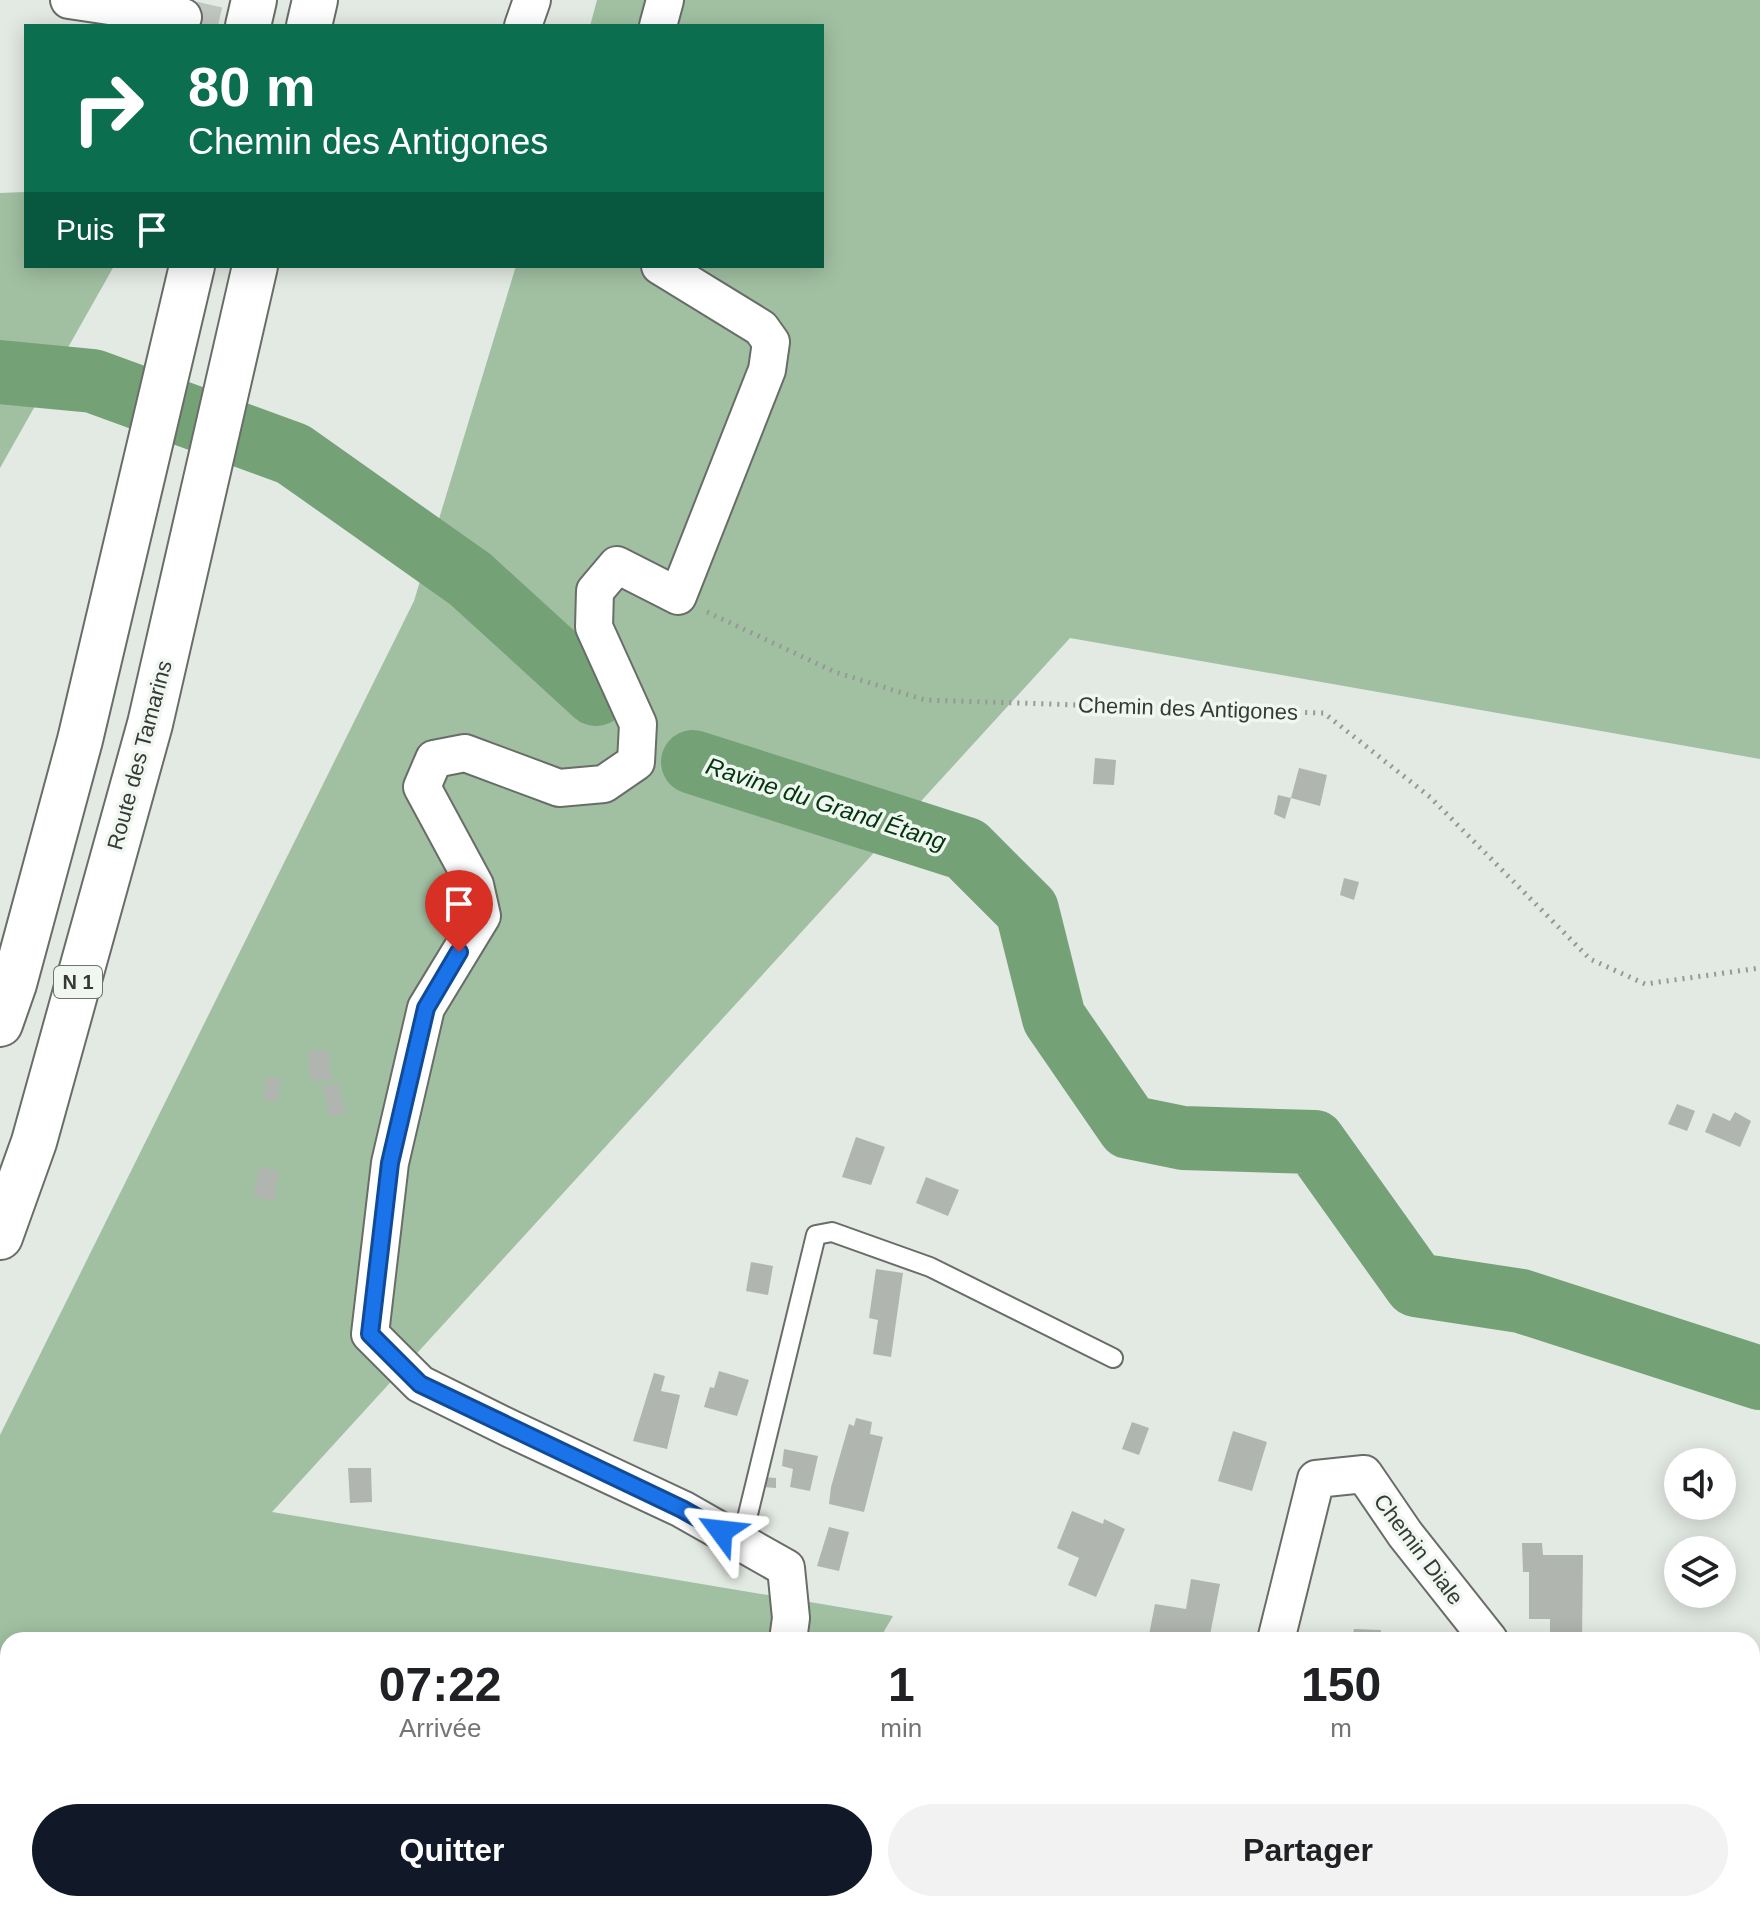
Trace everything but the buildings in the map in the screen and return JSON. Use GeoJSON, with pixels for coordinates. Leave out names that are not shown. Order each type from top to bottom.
{"type":"FeatureCollection","features":[{"type":"Feature","properties":{"kind":"highway"},"geometry":{"type":"LineString","coordinates":[[248,24],[254,0]]}},
{"type":"Feature","properties":{"kind":"highway"},"geometry":{"type":"LineString","coordinates":[[309,24],[315,0]]}},
{"type":"Feature","properties":{"kind":"highway"},"geometry":{"type":"LineString","coordinates":[[0,1024],[14,984],[80,740],[192,268]]}},
{"type":"Feature","properties":{"kind":"highway","name":"Route des Tamarins"},"geometry":{"type":"LineString","coordinates":[[0,1237],[34,1142],[150,724],[255,268]]}},
{"type":"Feature","properties":{"kind":"street"},"geometry":{"type":"LineString","coordinates":[[69,0],[183,17]]}},
{"type":"Feature","properties":{"kind":"street"},"geometry":{"type":"LineString","coordinates":[[524,24],[532,0]]}},
{"type":"Feature","properties":{"kind":"street"},"geometry":{"type":"LineString","coordinates":[[659,24],[665,0]]}},
{"type":"Feature","properties":{"kind":"street"},"geometry":{"type":"LineString","coordinates":[[663,268],[761,328],[771,342],[767,370],[678,596],[617,565],[595,591],[594,627],[638,724],[636,762],[604,784],[559,788],[465,753],[434,759],[422,787],[475,885],[482,916],[426,1008],[390,1163],[370,1334],[420,1384],[682,1509],[786,1568],[791,1618],[789,1632]]}},
{"type":"Feature","properties":{"kind":"street","name":"Chemin Diale"},"geometry":{"type":"LineString","coordinates":[[1278,1632],[1316,1479],[1364,1474],[1405,1534],[1483,1632]]}},
{"type":"Feature","properties":{"kind":"lane"},"geometry":{"type":"LineString","coordinates":[[741,1543],[816,1235],[832,1232],[930,1267],[1113,1358]]}},
{"type":"Feature","properties":{"kind":"path","name":"Chemin des Antigones"},"geometry":{"type":"LineString","coordinates":[[678,596],[835,672],[925,700],[1324,713],[1430,797],[1590,959],[1645,984],[1760,968]]}},
{"type":"Feature","properties":{"kind":"green space"},"geometry":{"type":"Polygon","coordinates":[[[597,0],[1760,0],[1760,759],[1070,638],[272,1512],[893,1616],[884,1632],[0,1632],[0,1435],[414,601],[515,268],[824,268],[824,24],[591,24],[597,0]]]}},
{"type":"Feature","properties":{"kind":"green space"},"geometry":{"type":"Polygon","coordinates":[[[24,192],[24,268],[113,268],[0,468],[0,193],[24,192]]]}},
{"type":"Feature","properties":{"kind":"waterway","name":"Ravine du Grand Étang"},"geometry":{"type":"LineString","coordinates":[[0,372],[93,381],[293,454],[470,579],[596,694]]}},
{"type":"Feature","properties":{"kind":"waterway","name":"Ravine du Grand Étang"},"geometry":{"type":"LineString","coordinates":[[693,762],[966,849],[1027,910],[1054,1018],[1129,1127],[1183,1138],[1314,1142],[1416,1285],[1521,1301],[1760,1378]]}},
{"type":"Feature","properties":{"kind":"tunnel"},"geometry":{"type":"LineString","coordinates":[[183,17],[213,24]]}},
{"type":"Feature","properties":{"kind":"route"},"geometry":{"type":"LineString","coordinates":[[459,952],[426,1008],[390,1163],[370,1334],[420,1384],[682,1509],[721,1531]]}}]}
